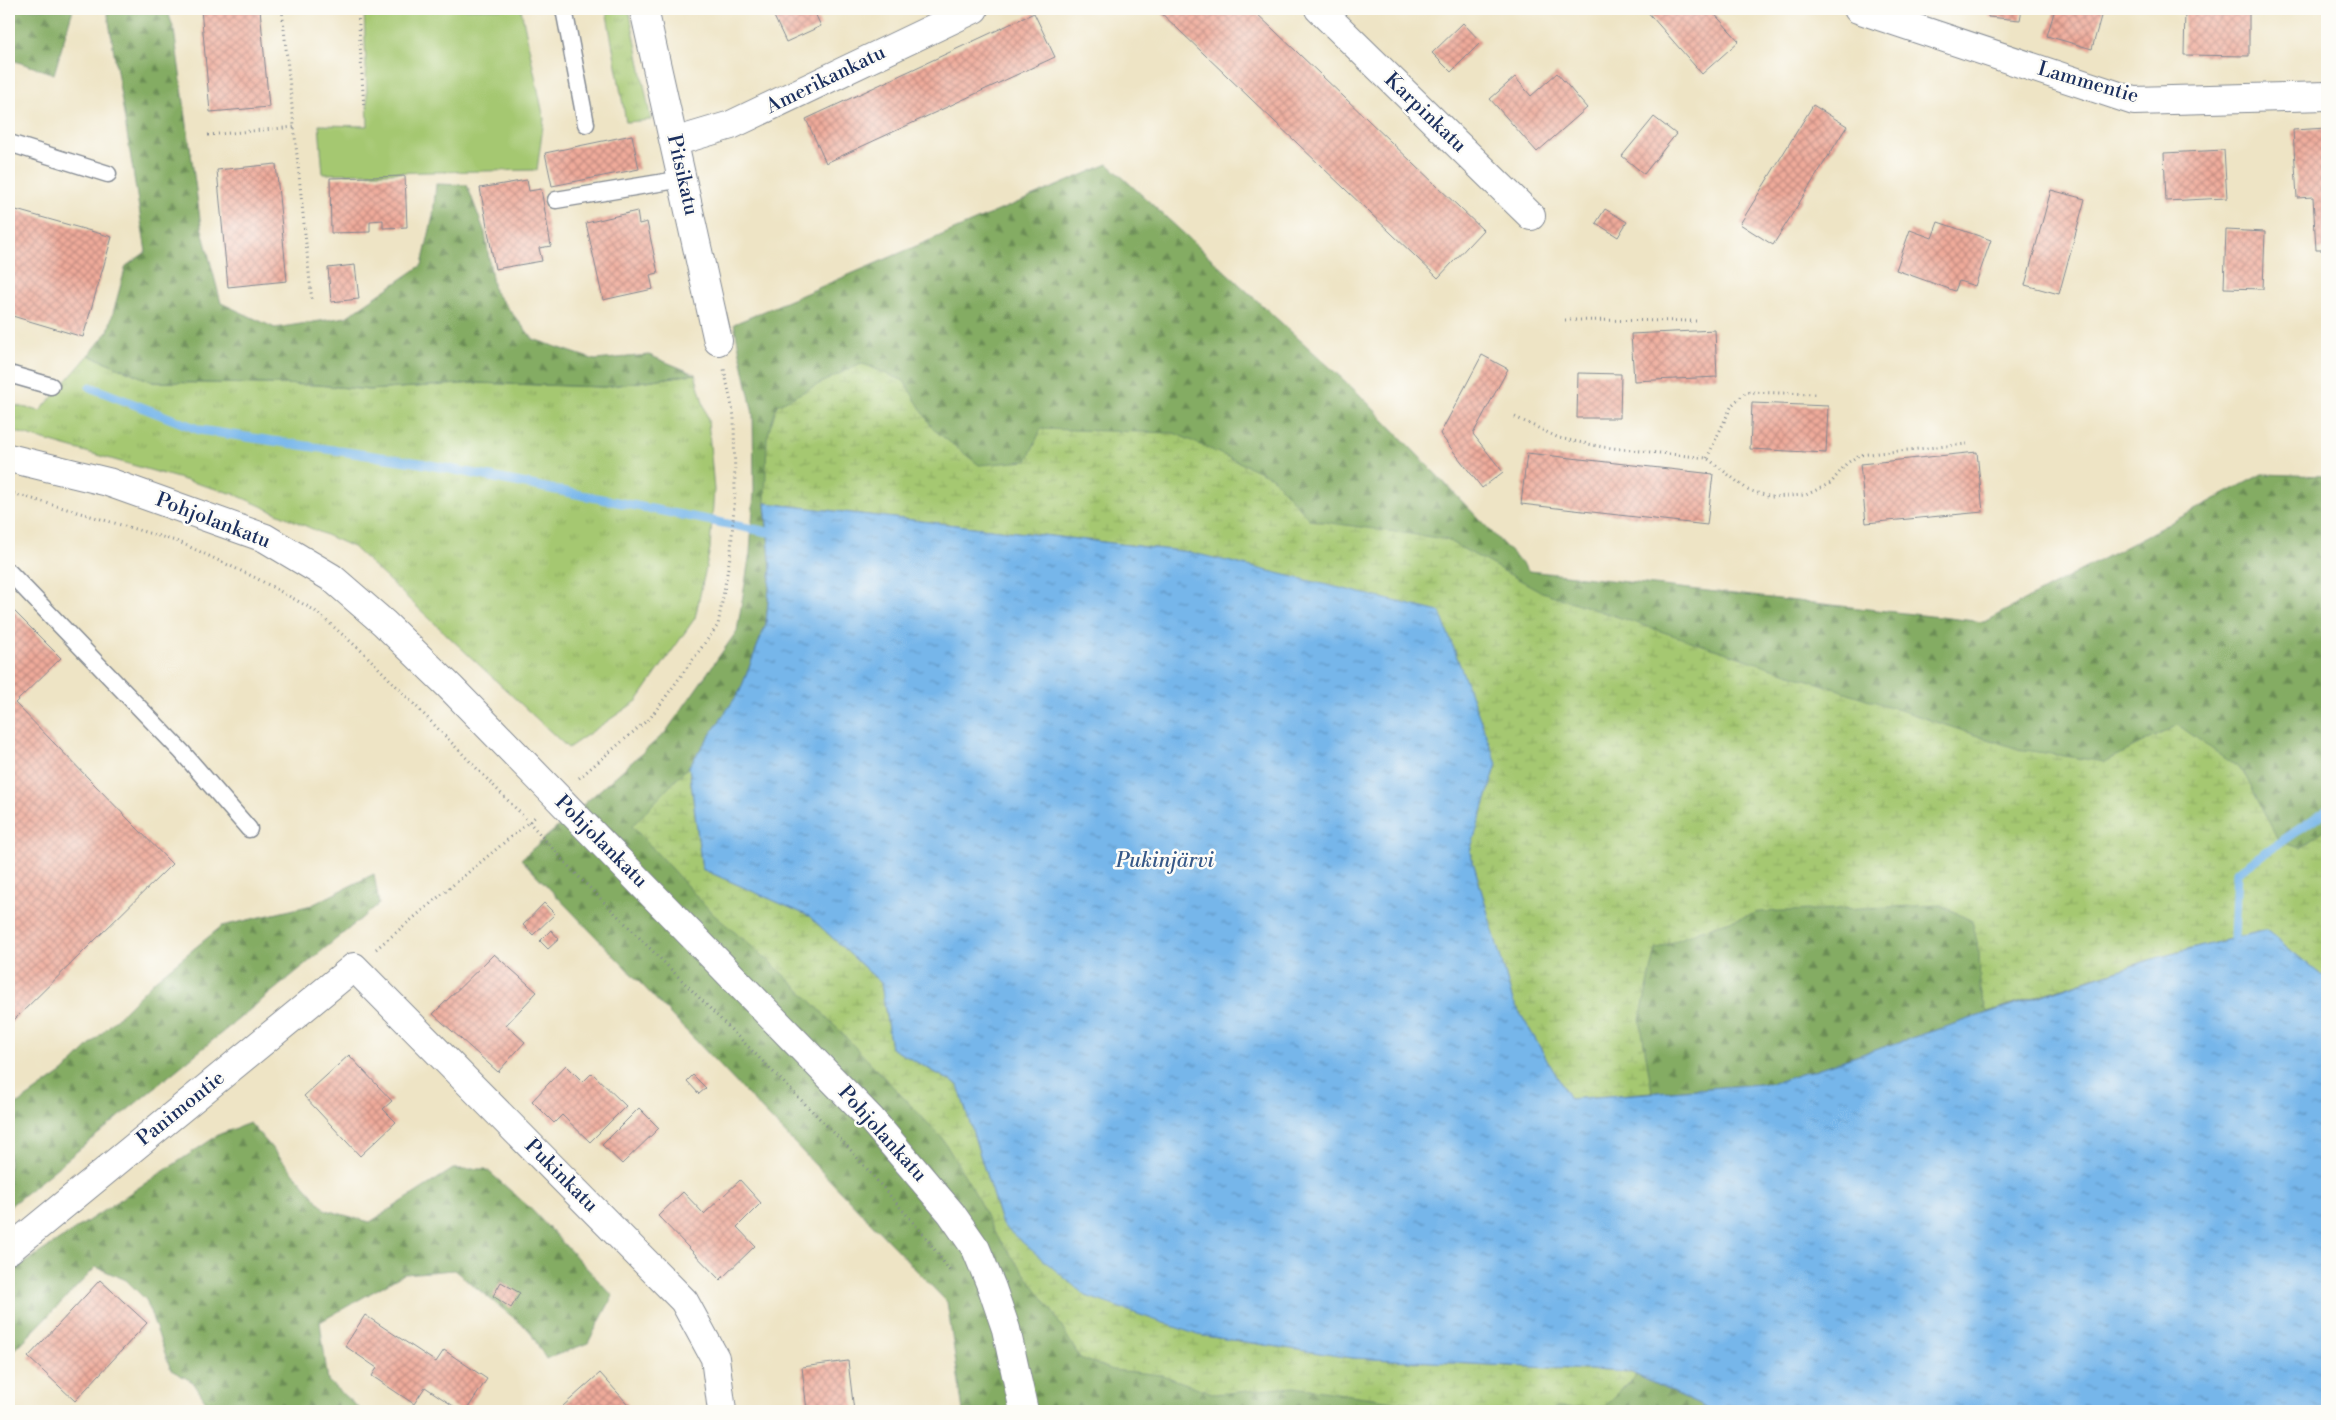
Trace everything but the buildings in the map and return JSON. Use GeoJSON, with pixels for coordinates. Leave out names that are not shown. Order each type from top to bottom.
{"type":"FeatureCollection","features":[{"type":"Feature","properties":{"kind":"street","name":"Pitsikatu"},"geometry":{"type":"LineString","coordinates":[[644,9],[718,342]]}},
{"type":"Feature","properties":{"kind":"street","name":"Amerikankatu"},"geometry":{"type":"LineString","coordinates":[[674,142],[731,125],[974,9]]}},
{"type":"Feature","properties":{"kind":"street","name":"Karpinkatu"},"geometry":{"type":"LineString","coordinates":[[1318,9],[1531,216]]}},
{"type":"Feature","properties":{"kind":"street","name":"Lammentie"},"geometry":{"type":"LineString","coordinates":[[1858,9],[2134,101],[2327,96]]}},
{"type":"Feature","properties":{"kind":"street","name":"Pohjolankatu"},"geometry":{"type":"LineString","coordinates":[[9,458],[108,482],[265,538],[332,578],[384,623],[450,687],[871,1119],[951,1212],[976,1249],[992,1288],[1006,1329],[1018,1375],[1024,1411]]}},
{"type":"Feature","properties":{"kind":"street","name":"Panimontie"},"geometry":{"type":"LineString","coordinates":[[9,1250],[354,967]]}},
{"type":"Feature","properties":{"kind":"street","name":"Pukinkatu"},"geometry":{"type":"LineString","coordinates":[[354,967],[684,1302],[715,1358],[722,1411]]}},
{"type":"Feature","properties":{"kind":"lane"},"geometry":{"type":"LineString","coordinates":[[564,9],[586,124]]}},
{"type":"Feature","properties":{"kind":"lane"},"geometry":{"type":"LineString","coordinates":[[9,143],[108,174]]}},
{"type":"Feature","properties":{"kind":"lane"},"geometry":{"type":"LineString","coordinates":[[556,200],[683,179]]}},
{"type":"Feature","properties":{"kind":"lane"},"geometry":{"type":"LineString","coordinates":[[9,374],[50,386]]}},
{"type":"Feature","properties":{"kind":"lane"},"geometry":{"type":"LineString","coordinates":[[9,572],[182,752],[250,829]]}},
{"type":"Feature","properties":{"kind":"path"},"geometry":{"type":"LineString","coordinates":[[282,9],[312,302]]}},
{"type":"Feature","properties":{"kind":"path"},"geometry":{"type":"LineString","coordinates":[[358,9],[364,109]]}},
{"type":"Feature","properties":{"kind":"path"},"geometry":{"type":"LineString","coordinates":[[208,135],[295,127]]}},
{"type":"Feature","properties":{"kind":"path"},"geometry":{"type":"LineString","coordinates":[[1565,320],[1699,321]]}},
{"type":"Feature","properties":{"kind":"path"},"geometry":{"type":"LineString","coordinates":[[354,967],[529,822],[651,717],[718,625],[731,551],[734,490],[734,416],[718,342]]}},
{"type":"Feature","properties":{"kind":"path"},"geometry":{"type":"LineString","coordinates":[[1707,458],[1732,406],[1746,392],[1816,394]]}},
{"type":"Feature","properties":{"kind":"path"},"geometry":{"type":"LineString","coordinates":[[1515,417],[1559,438],[1603,448],[1707,458],[1748,490],[1771,496],[1806,495],[1830,483],[1846,464],[1859,456],[1967,444]]}},
{"type":"Feature","properties":{"kind":"path"},"geometry":{"type":"LineString","coordinates":[[9,492],[179,542],[256,578],[314,610],[364,653],[529,822],[572,870],[848,1148],[924,1234],[952,1275]]}},
{"type":"Feature","properties":{"kind":"green space"},"geometry":{"type":"Polygon","coordinates":[[[9,9],[73,9],[54,74],[9,59],[9,9]]]}},
{"type":"Feature","properties":{"kind":"green space"},"geometry":{"type":"Polygon","coordinates":[[[107,9],[167,9],[174,30],[201,226],[221,303],[275,328],[346,317],[422,265],[433,216],[436,184],[467,185],[485,233],[494,291],[533,339],[595,360],[649,355],[695,374],[604,387],[475,383],[369,390],[318,385],[153,382],[89,355],[108,331],[126,266],[146,252],[107,9]]]}},
{"type":"Feature","properties":{"kind":"green space"},"geometry":{"type":"Polygon","coordinates":[[[364,9],[521,9],[544,119],[537,170],[323,174],[319,125],[368,126],[364,9]]]}},
{"type":"Feature","properties":{"kind":"green space"},"geometry":{"type":"Polygon","coordinates":[[[606,9],[629,9],[651,120],[626,122],[606,9]]]}},
{"type":"Feature","properties":{"kind":"green space"},"geometry":{"type":"Polygon","coordinates":[[[1108,164],[1359,394],[1529,571],[1984,622],[2262,474],[2327,476],[2327,980],[2266,930],[2156,958],[1774,1083],[1570,1099],[1470,851],[1497,764],[765,504],[771,568],[766,624],[740,691],[689,766],[1630,1372],[1712,1411],[963,1411],[947,1302],[521,859],[665,733],[737,631],[750,553],[754,491],[753,414],[734,324],[1108,164]]]}},
{"type":"Feature","properties":{"kind":"green space"},"geometry":{"type":"Polygon","coordinates":[[[89,355],[153,382],[318,385],[369,390],[475,383],[604,387],[695,374],[708,420],[714,490],[710,549],[695,618],[637,701],[568,748],[353,547],[234,494],[9,430],[9,404],[40,411],[89,355]]]}},
{"type":"Feature","properties":{"kind":"green space"},"geometry":{"type":"Polygon","coordinates":[[[861,363],[904,381],[933,429],[979,465],[1027,461],[1041,429],[1174,433],[1272,477],[1310,520],[1445,539],[1542,592],[2018,749],[2105,762],[2178,725],[2243,771],[2279,842],[2301,848],[2327,828],[2327,980],[2266,930],[2156,958],[1987,1012],[1980,990],[1979,950],[1972,921],[1941,905],[1759,912],[1699,931],[1656,949],[1640,1019],[1652,1092],[1570,1099],[1513,1001],[1470,851],[1497,764],[1189,552],[765,503],[767,438],[777,405],[861,363]]]}},
{"type":"Feature","properties":{"kind":"green space"},"geometry":{"type":"Polygon","coordinates":[[[689,766],[702,869],[809,916],[881,983],[891,1048],[958,1085],[1002,1225],[1198,1335],[1353,1358],[1630,1372],[1636,1375],[1603,1408],[1558,1407],[1550,1411],[1464,1411],[1294,1387],[1215,1394],[1162,1375],[1113,1370],[1080,1358],[1052,1311],[994,1232],[974,1191],[942,1138],[810,1000],[769,961],[713,914],[632,826],[689,766]]]}},
{"type":"Feature","properties":{"kind":"green space"},"geometry":{"type":"Polygon","coordinates":[[[374,874],[379,904],[9,1207],[9,1110],[63,1072],[155,980],[222,926],[312,905],[374,874]]]}},
{"type":"Feature","properties":{"kind":"green space"},"geometry":{"type":"Polygon","coordinates":[[[250,1123],[326,1210],[370,1222],[453,1169],[486,1169],[530,1208],[613,1296],[588,1343],[546,1359],[529,1330],[454,1270],[404,1274],[320,1322],[328,1381],[362,1411],[212,1411],[193,1382],[171,1370],[146,1300],[126,1280],[96,1267],[9,1356],[9,1273],[220,1134],[250,1123]]]}},
{"type":"Feature","properties":{"kind":"water","name":"Pukinjärvi"},"geometry":{"type":"Polygon","coordinates":[[[765,503],[1189,552],[1440,612],[1497,764],[1470,851],[1513,1001],[1570,1099],[1774,1083],[2156,958],[2266,930],[2327,980],[2327,1411],[1712,1411],[1630,1372],[1353,1358],[1198,1335],[1086,1296],[1002,1225],[958,1085],[891,1048],[881,983],[809,916],[702,869],[689,766],[740,691],[766,624],[771,568],[765,503]]]}},
{"type":"Feature","properties":{"kind":"waterway"},"geometry":{"type":"LineString","coordinates":[[90,387],[200,430],[420,463],[768,532]]}},
{"type":"Feature","properties":{"kind":"waterway"},"geometry":{"type":"LineString","coordinates":[[2234,938],[2237,872],[2327,810]]}}]}
